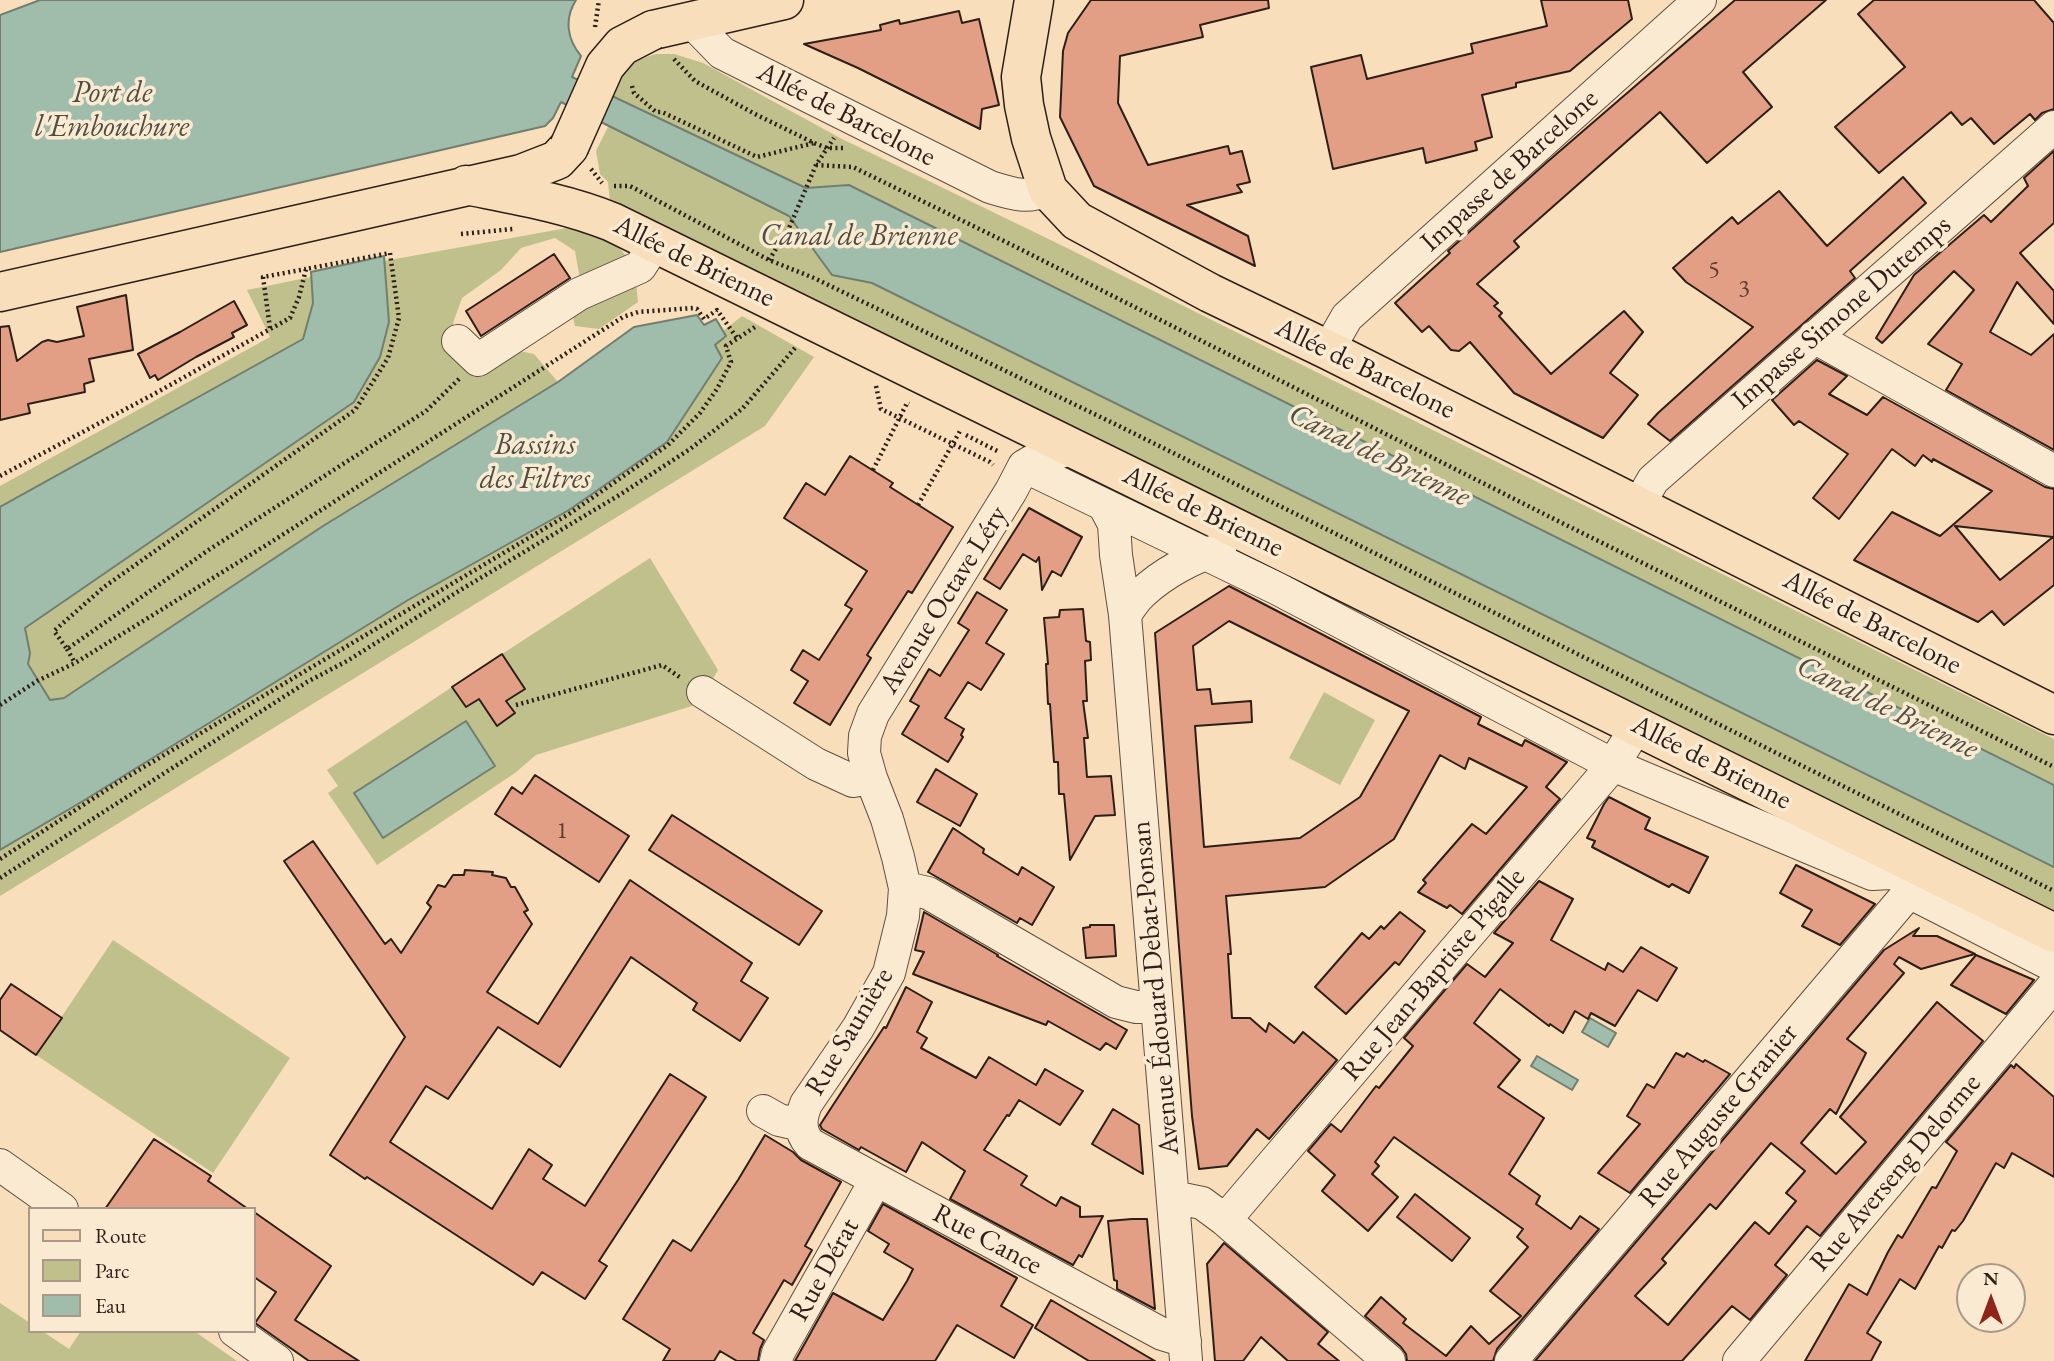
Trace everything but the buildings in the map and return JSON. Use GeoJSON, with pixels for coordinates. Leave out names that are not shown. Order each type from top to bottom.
{"type":"FeatureCollection","features":[{"type":"Feature","properties":{"kind":"main road"},"geometry":{"type":"LineString","coordinates":[[0,292],[521,174],[557,160],[580,155],[605,66],[622,46],[662,43],[691,21],[784,0]]}},
{"type":"Feature","properties":{"kind":"main road"},"geometry":{"type":"LineString","coordinates":[[1034,0],[1021,77],[1031,138],[1048,190]]}},
{"type":"Feature","properties":{"kind":"main road","name":"Allée de Brienne"},"geometry":{"type":"LineString","coordinates":[[466,185],[554,202],[612,222],[1637,726],[1918,882],[2054,933]]}},
{"type":"Feature","properties":{"kind":"main road","name":"Allée de Barcelone"},"geometry":{"type":"LineString","coordinates":[[1048,190],[1077,221],[1210,293],[2054,715]]}},
{"type":"Feature","properties":{"kind":"street","name":"Impasse de Barcelone"},"geometry":{"type":"LineString","coordinates":[[1328,350],[1347,317],[1700,0]]}},
{"type":"Feature","properties":{"kind":"street","name":"Allée de Barcelone"},"geometry":{"type":"LineString","coordinates":[[691,21],[722,53],[990,187],[1033,196],[1048,190]]}},
{"type":"Feature","properties":{"kind":"street","name":"Impasse Simone Dutemps"},"geometry":{"type":"LineString","coordinates":[[1638,506],[1653,481],[1814,337],[2048,145]]}},
{"type":"Feature","properties":{"kind":"street"},"geometry":{"type":"LineString","coordinates":[[468,350],[579,294],[640,267],[655,244]]}},
{"type":"Feature","properties":{"kind":"street"},"geometry":{"type":"LineString","coordinates":[[1814,337],[2054,471]]}},
{"type":"Feature","properties":{"kind":"street"},"geometry":{"type":"LineString","coordinates":[[1009,416],[1022,448],[1010,470]]}},
{"type":"Feature","properties":{"kind":"street"},"geometry":{"type":"LineString","coordinates":[[1010,470],[1041,456],[1073,449]]}},
{"type":"Feature","properties":{"kind":"street","name":"Allée de Brienne"},"geometry":{"type":"LineString","coordinates":[[1010,470],[1104,505],[1278,589],[1613,765],[1872,874],[1918,882],[2054,965]]}},
{"type":"Feature","properties":{"kind":"street","name":"Avenue Octave Léry"},"geometry":{"type":"LineString","coordinates":[[865,736],[873,714],[1011,491],[1010,470]]}},
{"type":"Feature","properties":{"kind":"street","name":"Avenue Édouard Debat-Ponsan"},"geometry":{"type":"LineString","coordinates":[[1104,505],[1114,524],[1125,615],[1185,1351]]}},
{"type":"Feature","properties":{"kind":"street"},"geometry":{"type":"LineString","coordinates":[[1125,615],[1139,595],[1151,585],[1204,554],[1268,544]]}},
{"type":"Feature","properties":{"kind":"street"},"geometry":{"type":"LineString","coordinates":[[703,692],[816,764],[853,781],[871,778]]}},
{"type":"Feature","properties":{"kind":"street","name":"Rue Jean-Baptiste Pigalle"},"geometry":{"type":"LineString","coordinates":[[1225,1220],[1613,765],[1637,726]]}},
{"type":"Feature","properties":{"kind":"street","name":"Rue Saunière"},"geometry":{"type":"LineString","coordinates":[[801,1125],[806,1104],[858,1028],[889,973],[903,916],[905,888],[887,819],[863,753],[865,736]]}},
{"type":"Feature","properties":{"kind":"street","name":"Rue Auguste Granier"},"geometry":{"type":"LineString","coordinates":[[1511,1361],[1918,882]]}},
{"type":"Feature","properties":{"kind":"street"},"geometry":{"type":"LineString","coordinates":[[905,888],[928,893],[1116,1002],[1136,1007],[1157,1007]]}},
{"type":"Feature","properties":{"kind":"street","name":"Rue Averseng Delorme"},"geometry":{"type":"LineString","coordinates":[[1739,1361],[2054,985]]}},
{"type":"Feature","properties":{"kind":"street"},"geometry":{"type":"LineString","coordinates":[[763,1111],[779,1120],[801,1125]]}},
{"type":"Feature","properties":{"kind":"street","name":"Rue Cance"},"geometry":{"type":"LineString","coordinates":[[801,1125],[804,1137],[810,1144],[1162,1334],[1185,1351]]}},
{"type":"Feature","properties":{"kind":"street"},"geometry":{"type":"LineString","coordinates":[[0,1165],[59,1207]]}},
{"type":"Feature","properties":{"kind":"street","name":"Rue Dérat"},"geometry":{"type":"LineString","coordinates":[[776,1361],[778,1353],[876,1180]]}},
{"type":"Feature","properties":{"kind":"street"},"geometry":{"type":"LineString","coordinates":[[1173,1197],[1202,1203],[1225,1220],[1389,1361]]}},
{"type":"Feature","properties":{"kind":"street"},"geometry":{"type":"LineString","coordinates":[[238,1333],[277,1361]]}},
{"type":"Feature","properties":{"kind":"path","name":"Allée de Barcelone"},"geometry":{"type":"LineString","coordinates":[[662,43],[695,81],[755,114],[827,148],[855,148]]}},
{"type":"Feature","properties":{"kind":"path"},"geometry":{"type":"LineString","coordinates":[[630,82],[635,93],[656,112],[662,112],[757,157],[814,143]]}},
{"type":"Feature","properties":{"kind":"path","name":"Allée de Barcelone"},"geometry":{"type":"LineString","coordinates":[[769,260],[789,228],[816,165],[827,148]]}},
{"type":"Feature","properties":{"kind":"path"},"geometry":{"type":"LineString","coordinates":[[580,155],[600,183],[615,187],[630,186],[769,260],[826,284],[1119,426],[2054,891]]}},
{"type":"Feature","properties":{"kind":"path"},"geometry":{"type":"LineString","coordinates":[[816,165],[853,167],[2054,767]]}},
{"type":"Feature","properties":{"kind":"path"},"geometry":{"type":"LineString","coordinates":[[75,663],[54,631],[104,587],[355,410],[388,358],[399,318],[390,253],[262,277],[270,328]]}},
{"type":"Feature","properties":{"kind":"path"},"geometry":{"type":"LineString","coordinates":[[0,476],[290,318],[306,269]]}},
{"type":"Feature","properties":{"kind":"path"},"geometry":{"type":"LineString","coordinates":[[0,705],[37,681],[75,663],[279,537],[623,317],[638,312],[693,308],[697,309],[704,319],[717,310],[737,338],[726,346],[731,362],[712,397],[700,413],[657,453],[569,514],[117,783],[0,859]]}},
{"type":"Feature","properties":{"kind":"path"},"geometry":{"type":"LineString","coordinates":[[0,878],[307,682],[621,495],[690,449],[742,409],[792,353],[812,320]]}},
{"type":"Feature","properties":{"kind":"path"},"geometry":{"type":"LineString","coordinates":[[67,649],[210,549],[426,411],[468,350]]}},
{"type":"Feature","properties":{"kind":"path"},"geometry":{"type":"LineString","coordinates":[[875,383],[881,409],[994,466],[1010,470]]}},
{"type":"Feature","properties":{"kind":"path"},"geometry":{"type":"LineString","coordinates":[[873,470],[907,403]]}},
{"type":"Feature","properties":{"kind":"path"},"geometry":{"type":"LineString","coordinates":[[918,505],[960,431]]}},
{"type":"Feature","properties":{"kind":"path"},"geometry":{"type":"LineString","coordinates":[[516,705],[662,665],[703,692]]}},
{"type":"Feature","properties":{"kind":"green space"},"geometry":{"type":"Polygon","coordinates":[[[656,54],[674,54],[703,63],[842,139],[1063,246],[2054,739],[2054,786],[849,185],[806,188],[608,94],[632,65],[656,54]]]}},
{"type":"Feature","properties":{"kind":"green space"},"geometry":{"type":"Polygon","coordinates":[[[609,125],[789,216],[832,275],[872,283],[2054,867],[2054,912],[610,202],[608,182],[600,174],[596,151],[609,125]]]}},
{"type":"Feature","properties":{"kind":"green space"},"geometry":{"type":"Polygon","coordinates":[[[567,228],[598,237],[620,249],[633,269],[638,302],[599,329],[575,326],[571,307],[581,285],[575,251],[555,238],[521,248],[501,270],[462,298],[453,323],[460,339],[534,354],[558,382],[323,526],[63,698],[50,700],[28,664],[30,653],[25,628],[354,402],[380,357],[389,323],[384,261],[567,228]]]}},
{"type":"Feature","properties":{"kind":"green space"},"geometry":{"type":"Polygon","coordinates":[[[311,277],[313,303],[304,339],[0,507],[0,486],[270,337],[247,290],[311,277]]]}},
{"type":"Feature","properties":{"kind":"green space"},"geometry":{"type":"Polygon","coordinates":[[[742,316],[814,357],[765,426],[0,896],[0,850],[408,600],[569,510],[667,442],[715,345],[726,337],[723,331],[742,316]]]}},
{"type":"Feature","properties":{"kind":"green space"},"geometry":{"type":"Polygon","coordinates":[[[650,558],[718,670],[698,704],[536,755],[515,773],[377,865],[328,793],[338,786],[327,770],[452,687],[465,707],[479,699],[497,726],[515,713],[506,701],[525,689],[502,654],[650,558]]]}},
{"type":"Feature","properties":{"kind":"green space"},"geometry":{"type":"Polygon","coordinates":[[[1324,692],[1375,720],[1340,785],[1289,758],[1324,692]]]}},
{"type":"Feature","properties":{"kind":"green space"},"geometry":{"type":"Polygon","coordinates":[[[113,940],[290,1058],[213,1173],[36,1055],[113,940]]]}},
{"type":"Feature","properties":{"kind":"green space"},"geometry":{"type":"Polygon","coordinates":[[[0,1303],[28,1322],[28,1333],[45,1333],[69,1349],[80,1333],[197,1333],[237,1361],[0,1361],[0,1303]]]}},
{"type":"Feature","properties":{"kind":"water"},"geometry":{"type":"Polygon","coordinates":[[[40,0],[576,0],[570,14],[569,29],[581,56],[572,77],[806,188],[849,185],[2054,785],[2054,867],[872,283],[832,275],[789,216],[561,102],[553,118],[545,126],[0,252],[0,15],[40,0]]]}},
{"type":"Feature","properties":{"kind":"water","name":"Bassins des Filtres"},"geometry":{"type":"Polygon","coordinates":[[[384,256],[389,322],[380,357],[354,402],[25,628],[30,653],[28,664],[50,700],[64,698],[323,526],[558,382],[634,327],[697,315],[704,325],[716,319],[726,336],[715,345],[722,358],[667,442],[569,510],[408,600],[0,850],[0,507],[303,339],[313,303],[311,272],[384,256]]]}},
{"type":"Feature","properties":{"kind":"water"},"geometry":{"type":"Polygon","coordinates":[[[466,721],[495,766],[383,838],[354,793],[466,721]]]}},
{"type":"Feature","properties":{"kind":"water"},"geometry":{"type":"Polygon","coordinates":[[[1590,1018],[1616,1033],[1608,1047],[1582,1032],[1590,1018]]]}},
{"type":"Feature","properties":{"kind":"water"},"geometry":{"type":"Polygon","coordinates":[[[1537,1056],[1578,1080],[1572,1090],[1531,1066],[1537,1056]]]}},
{"type":"Feature","properties":{"kind":"water label","name":"Port de l'Embouchure"},"geometry":{"type":"Point","coordinates":[112,111]}},
{"type":"Feature","properties":{"kind":"water label","name":"Canal de Brienne"},"geometry":{"type":"Point","coordinates":[859,237]}},
{"type":"Feature","properties":{"kind":"water label","name":"Canal de Brienne"},"geometry":{"type":"Point","coordinates":[1379,456]}},
{"type":"Feature","properties":{"kind":"water label","name":"Canal de Brienne"},"geometry":{"type":"Point","coordinates":[1887,708]}}]}
